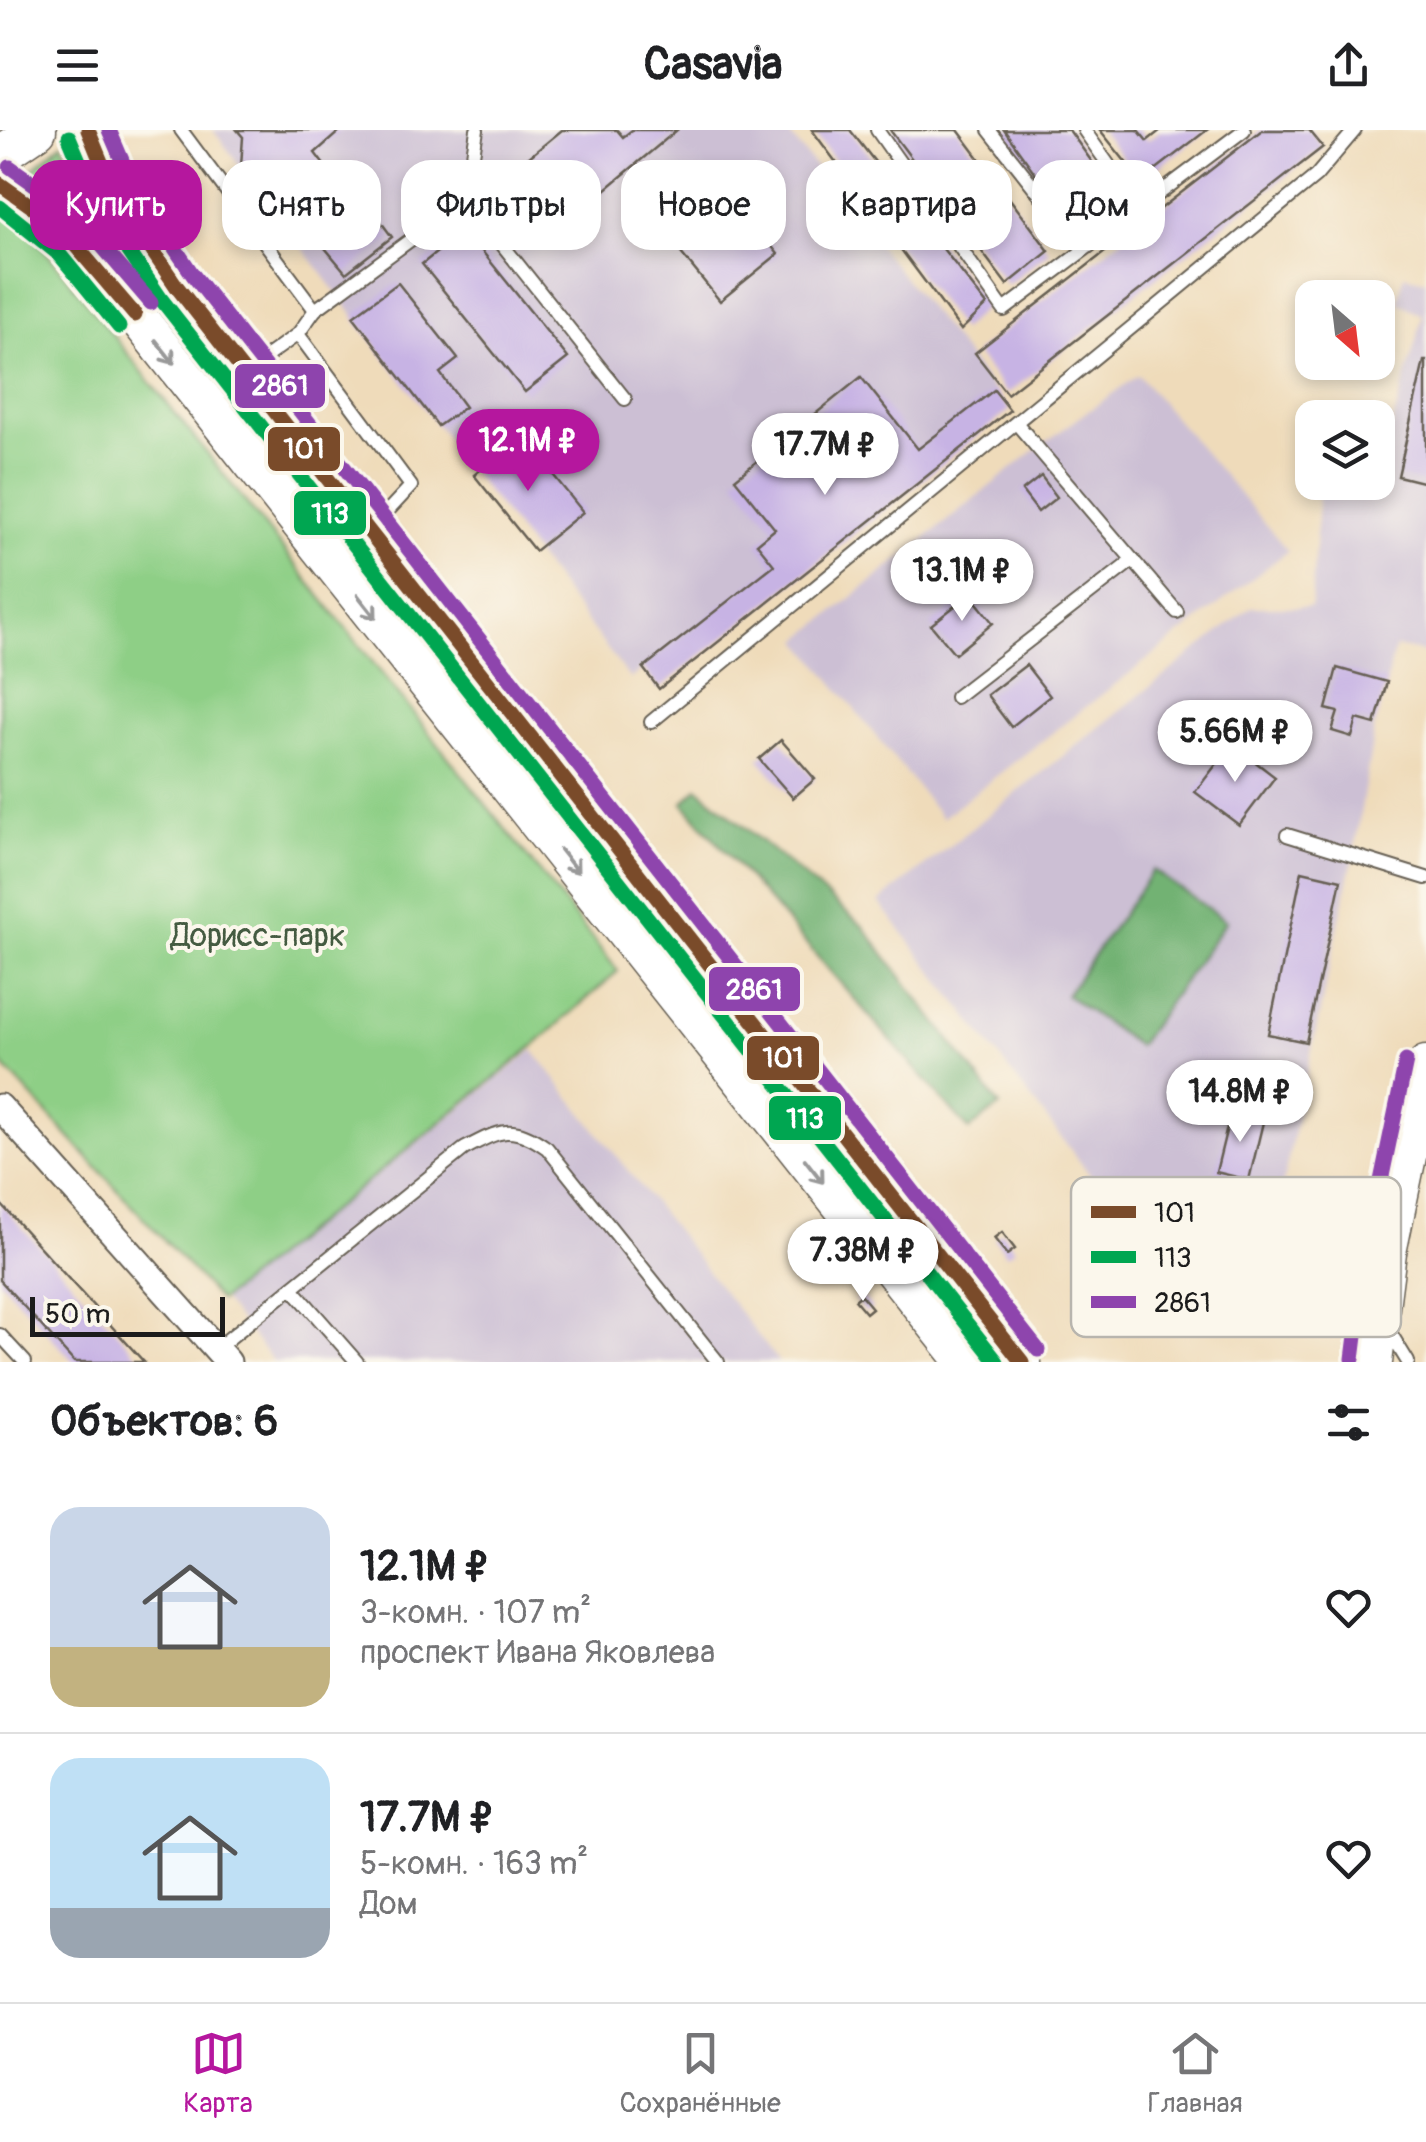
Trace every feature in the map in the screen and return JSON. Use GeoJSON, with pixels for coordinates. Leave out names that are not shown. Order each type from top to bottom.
{"type":"FeatureCollection","features":[{"type":"Feature","properties":{"kind":"main road"},"geometry":{"type":"LineString","coordinates":[[0,155],[37,130]]}},
{"type":"Feature","properties":{"kind":"main road"},"geometry":{"type":"LineString","coordinates":[[88,130],[102,170],[129,218],[244,373],[1022,1362]]}},
{"type":"Feature","properties":{"kind":"main road"},"geometry":{"type":"LineString","coordinates":[[0,184],[42,209],[83,249],[966,1362]]}},
{"type":"Feature","properties":{"kind":"main road"},"geometry":{"type":"LineString","coordinates":[[1401,1178],[1426,1065]]}},
{"type":"Feature","properties":{"kind":"main road"},"geometry":{"type":"LineString","coordinates":[[1373,1362],[1376,1337]]}},
{"type":"Feature","properties":{"kind":"street"},"geometry":{"type":"LineString","coordinates":[[0,1107],[222,1356]]}},
{"type":"Feature","properties":{"kind":"lane"},"geometry":{"type":"LineString","coordinates":[[181,130],[315,310]]}},
{"type":"Feature","properties":{"kind":"lane"},"geometry":{"type":"LineString","coordinates":[[472,160],[477,130]]}},
{"type":"Feature","properties":{"kind":"lane"},"geometry":{"type":"LineString","coordinates":[[878,130],[1004,310],[1082,250]]}},
{"type":"Feature","properties":{"kind":"lane"},"geometry":{"type":"LineString","coordinates":[[990,130],[1032,184]]}},
{"type":"Feature","properties":{"kind":"lane"},"geometry":{"type":"LineString","coordinates":[[1084,130],[1105,160]]}},
{"type":"Feature","properties":{"kind":"lane"},"geometry":{"type":"LineString","coordinates":[[1165,188],[1244,130]]}},
{"type":"Feature","properties":{"kind":"lane"},"geometry":{"type":"LineString","coordinates":[[652,722],[1018,425],[1316,176],[1354,130]]}},
{"type":"Feature","properties":{"kind":"lane"},"geometry":{"type":"LineString","coordinates":[[244,373],[298,334],[315,310],[401,247]]}},
{"type":"Feature","properties":{"kind":"lane"},"geometry":{"type":"LineString","coordinates":[[506,250],[625,400]]}},
{"type":"Feature","properties":{"kind":"lane"},"geometry":{"type":"LineString","coordinates":[[298,334],[411,486],[367,534]]}},
{"type":"Feature","properties":{"kind":"lane"},"geometry":{"type":"LineString","coordinates":[[1018,425],[1178,612]]}},
{"type":"Feature","properties":{"kind":"lane"},"geometry":{"type":"LineString","coordinates":[[956,697],[1133,560]]}},
{"type":"Feature","properties":{"kind":"lane"},"geometry":{"type":"LineString","coordinates":[[1287,835],[1426,878]]}},
{"type":"Feature","properties":{"kind":"lane"},"geometry":{"type":"LineString","coordinates":[[222,1356],[292,1288],[464,1150],[498,1131],[524,1132],[547,1148],[718,1362]]}},
{"type":"Feature","properties":{"kind":"lane"},"geometry":{"type":"LineString","coordinates":[[292,1288],[357,1362]]}},
{"type":"Feature","properties":{"kind":"lane"},"geometry":{"type":"LineString","coordinates":[[0,1335],[25,1362]]}},
{"type":"Feature","properties":{"kind":"lane"},"geometry":{"type":"LineString","coordinates":[[1393,1337],[1408,1362]]}},
{"type":"Feature","properties":{"kind":"shaded area"},"geometry":{"type":"Polygon","coordinates":[[[213,130],[786,130],[810,160],[806,160],[806,250],[882,250],[994,390],[630,679],[304,250],[381,250],[381,160],[236,160],[213,130]]]}},
{"type":"Feature","properties":{"kind":"shaded area"},"geometry":{"type":"Polygon","coordinates":[[[1404,275],[1426,280],[1426,653],[1395,647],[1375,724],[1353,858],[1284,1177],[1092,1177],[879,902],[1251,607],[1311,607],[1318,500],[1395,500],[1395,415],[1423,315],[1398,302],[1404,275]]]}},
{"type":"Feature","properties":{"kind":"shaded area"},"geometry":{"type":"Polygon","coordinates":[[[1138,375],[1288,551],[942,818],[799,640],[1036,449],[1138,375]]]}},
{"type":"Feature","properties":{"kind":"shaded area"},"geometry":{"type":"Polygon","coordinates":[[[533,1050],[779,1362],[274,1362],[222,1300],[533,1050]]]}},
{"type":"Feature","properties":{"kind":"green space"},"geometry":{"type":"Polygon","coordinates":[[[62,143],[71,160],[43,160],[62,143]]]}},
{"type":"Feature","properties":{"kind":"green space","name":"Дорисс-парк"},"geometry":{"type":"Polygon","coordinates":[[[0,201],[30,231],[30,250],[45,250],[618,971],[533,1047],[220,1301],[0,1062],[0,201]]]}},
{"type":"Feature","properties":{"kind":"green space"},"geometry":{"type":"Polygon","coordinates":[[[114,250],[125,250],[1004,1362],[992,1362],[114,250]]]}},
{"type":"Feature","properties":{"kind":"green space"},"geometry":{"type":"Polygon","coordinates":[[[698,788],[863,926],[1000,1106],[969,1130],[683,803],[698,788]]]}},
{"type":"Feature","properties":{"kind":"green space"},"geometry":{"type":"Polygon","coordinates":[[[1153,870],[1226,921],[1138,1046],[1066,995],[1153,870]]]}},
{"type":"Feature","properties":{"kind":"building"},"geometry":{"type":"Polygon","coordinates":[[[237,130],[341,130],[315,153],[320,160],[241,160],[243,137],[237,130]]]}},
{"type":"Feature","properties":{"kind":"building"},"geometry":{"type":"Polygon","coordinates":[[[562,130],[617,130],[623,137],[632,130],[677,130],[641,160],[621,160],[621,177],[601,193],[601,160],[526,160],[562,130]]]}},
{"type":"Feature","properties":{"kind":"building"},"geometry":{"type":"Polygon","coordinates":[[[812,130],[850,130],[873,160],[834,160],[812,130]]]}},
{"type":"Feature","properties":{"kind":"building"},"geometry":{"type":"Polygon","coordinates":[[[890,130],[958,130],[981,160],[913,160],[890,130]]]}},
{"type":"Feature","properties":{"kind":"building"},"geometry":{"type":"Polygon","coordinates":[[[1004,130],[1069,130],[1091,160],[1032,160],[1032,169],[1004,130]]]}},
{"type":"Feature","properties":{"kind":"building"},"geometry":{"type":"Polygon","coordinates":[[[1100,130],[1138,130],[1147,141],[1161,130],[1207,130],[1165,162],[1124,160],[1100,130]]]}},
{"type":"Feature","properties":{"kind":"building"},"geometry":{"type":"Polygon","coordinates":[[[1262,130],[1309,130],[1323,147],[1007,394],[975,353],[1108,250],[1165,250],[1165,205],[1262,130]]]}},
{"type":"Feature","properties":{"kind":"building"},"geometry":{"type":"Polygon","coordinates":[[[1012,202],[1032,228],[1032,250],[1049,251],[1007,285],[981,250],[1012,250],[1012,202]]]}},
{"type":"Feature","properties":{"kind":"building"},"geometry":{"type":"Polygon","coordinates":[[[381,222],[392,237],[381,246],[381,222]]]}},
{"type":"Feature","properties":{"kind":"building"},"geometry":{"type":"Polygon","coordinates":[[[327,250],[375,250],[346,273],[327,250]]]}},
{"type":"Feature","properties":{"kind":"building"},"geometry":{"type":"Polygon","coordinates":[[[440,250],[481,250],[568,358],[525,392],[422,264],[440,250]]]}},
{"type":"Feature","properties":{"kind":"building"},"geometry":{"type":"Polygon","coordinates":[[[679,250],[775,250],[778,254],[720,301],[679,250]]]}},
{"type":"Feature","properties":{"kind":"building"},"geometry":{"type":"Polygon","coordinates":[[[901,250],[944,250],[987,305],[961,330],[901,250]]]}},
{"type":"Feature","properties":{"kind":"building"},"geometry":{"type":"Polygon","coordinates":[[[398,283],[458,359],[440,373],[465,407],[438,426],[353,316],[398,283]]]}},
{"type":"Feature","properties":{"kind":"building"},"geometry":{"type":"Polygon","coordinates":[[[1426,361],[1426,483],[1398,476],[1426,361]]]}},
{"type":"Feature","properties":{"kind":"building"},"geometry":{"type":"Polygon","coordinates":[[[861,377],[918,449],[994,390],[1010,410],[659,689],[643,668],[774,565],[757,544],[775,529],[735,479],[861,377]]]}},
{"type":"Feature","properties":{"kind":"building"},"geometry":{"type":"Polygon","coordinates":[[[522,436],[583,512],[535,551],[474,475],[522,436]]]}},
{"type":"Feature","properties":{"kind":"building"},"geometry":{"type":"Polygon","coordinates":[[[1041,476],[1057,497],[1038,512],[1022,491],[1041,476]]]}},
{"type":"Feature","properties":{"kind":"building"},"geometry":{"type":"Polygon","coordinates":[[[970,594],[993,623],[955,654],[931,625],[970,594]]]}},
{"type":"Feature","properties":{"kind":"building"},"geometry":{"type":"Polygon","coordinates":[[[1026,665],[1050,696],[1011,727],[987,695],[1026,665]]]}},
{"type":"Feature","properties":{"kind":"building"},"geometry":{"type":"Polygon","coordinates":[[[1337,668],[1387,682],[1375,724],[1357,719],[1352,737],[1332,731],[1338,712],[1326,709],[1337,668]]]}},
{"type":"Feature","properties":{"kind":"building"},"geometry":{"type":"Polygon","coordinates":[[[781,740],[815,779],[793,798],[759,759],[781,740]]]}},
{"type":"Feature","properties":{"kind":"building"},"geometry":{"type":"Polygon","coordinates":[[[1232,744],[1275,777],[1239,825],[1195,792],[1232,744]]]}},
{"type":"Feature","properties":{"kind":"building"},"geometry":{"type":"Polygon","coordinates":[[[1302,871],[1341,880],[1306,1042],[1268,1034],[1302,871]]]}},
{"type":"Feature","properties":{"kind":"building"},"geometry":{"type":"Polygon","coordinates":[[[1231,1111],[1264,1118],[1250,1177],[1216,1172],[1231,1111]]]}},
{"type":"Feature","properties":{"kind":"building"},"geometry":{"type":"Polygon","coordinates":[[[0,1203],[144,1362],[74,1362],[0,1280],[0,1203]]]}},
{"type":"Feature","properties":{"kind":"building"},"geometry":{"type":"Polygon","coordinates":[[[1002,1232],[1015,1249],[1007,1255],[994,1238],[1002,1232]]]}},
{"type":"Feature","properties":{"kind":"building"},"geometry":{"type":"Polygon","coordinates":[[[861,1295],[872,1308],[866,1313],[855,1300],[861,1295]]]}},
{"type":"Feature","properties":{"kind":"transit line","name":"101"},"geometry":{"type":"LineString","coordinates":[[88,130],[115,196],[177,287],[1022,1362]]}},
{"type":"Feature","properties":{"kind":"transit line","name":"2861"},"geometry":{"type":"LineString","coordinates":[[109,130],[133,186],[193,275],[1038,1350]]}},
{"type":"Feature","properties":{"kind":"transit line","name":"113"},"geometry":{"type":"LineString","coordinates":[[69,137],[98,206],[161,299],[997,1362]]}},
{"type":"Feature","properties":{"kind":"transit line","name":"2861"},"geometry":{"type":"LineString","coordinates":[[10,167],[72,211],[151,303]]}},
{"type":"Feature","properties":{"kind":"transit line","name":"101"},"geometry":{"type":"LineString","coordinates":[[0,184],[58,225],[135,315]]}},
{"type":"Feature","properties":{"kind":"transit line","name":"113"},"geometry":{"type":"LineString","coordinates":[[0,207],[60,255],[119,327]]}},
{"type":"Feature","properties":{"kind":"transit line","name":"2861"},"geometry":{"type":"LineString","coordinates":[[1382,1177],[1406,1061]]}},
{"type":"Feature","properties":{"kind":"transit line","name":"2861"},"geometry":{"type":"LineString","coordinates":[[1353,1359],[1356,1337]]}}]}
